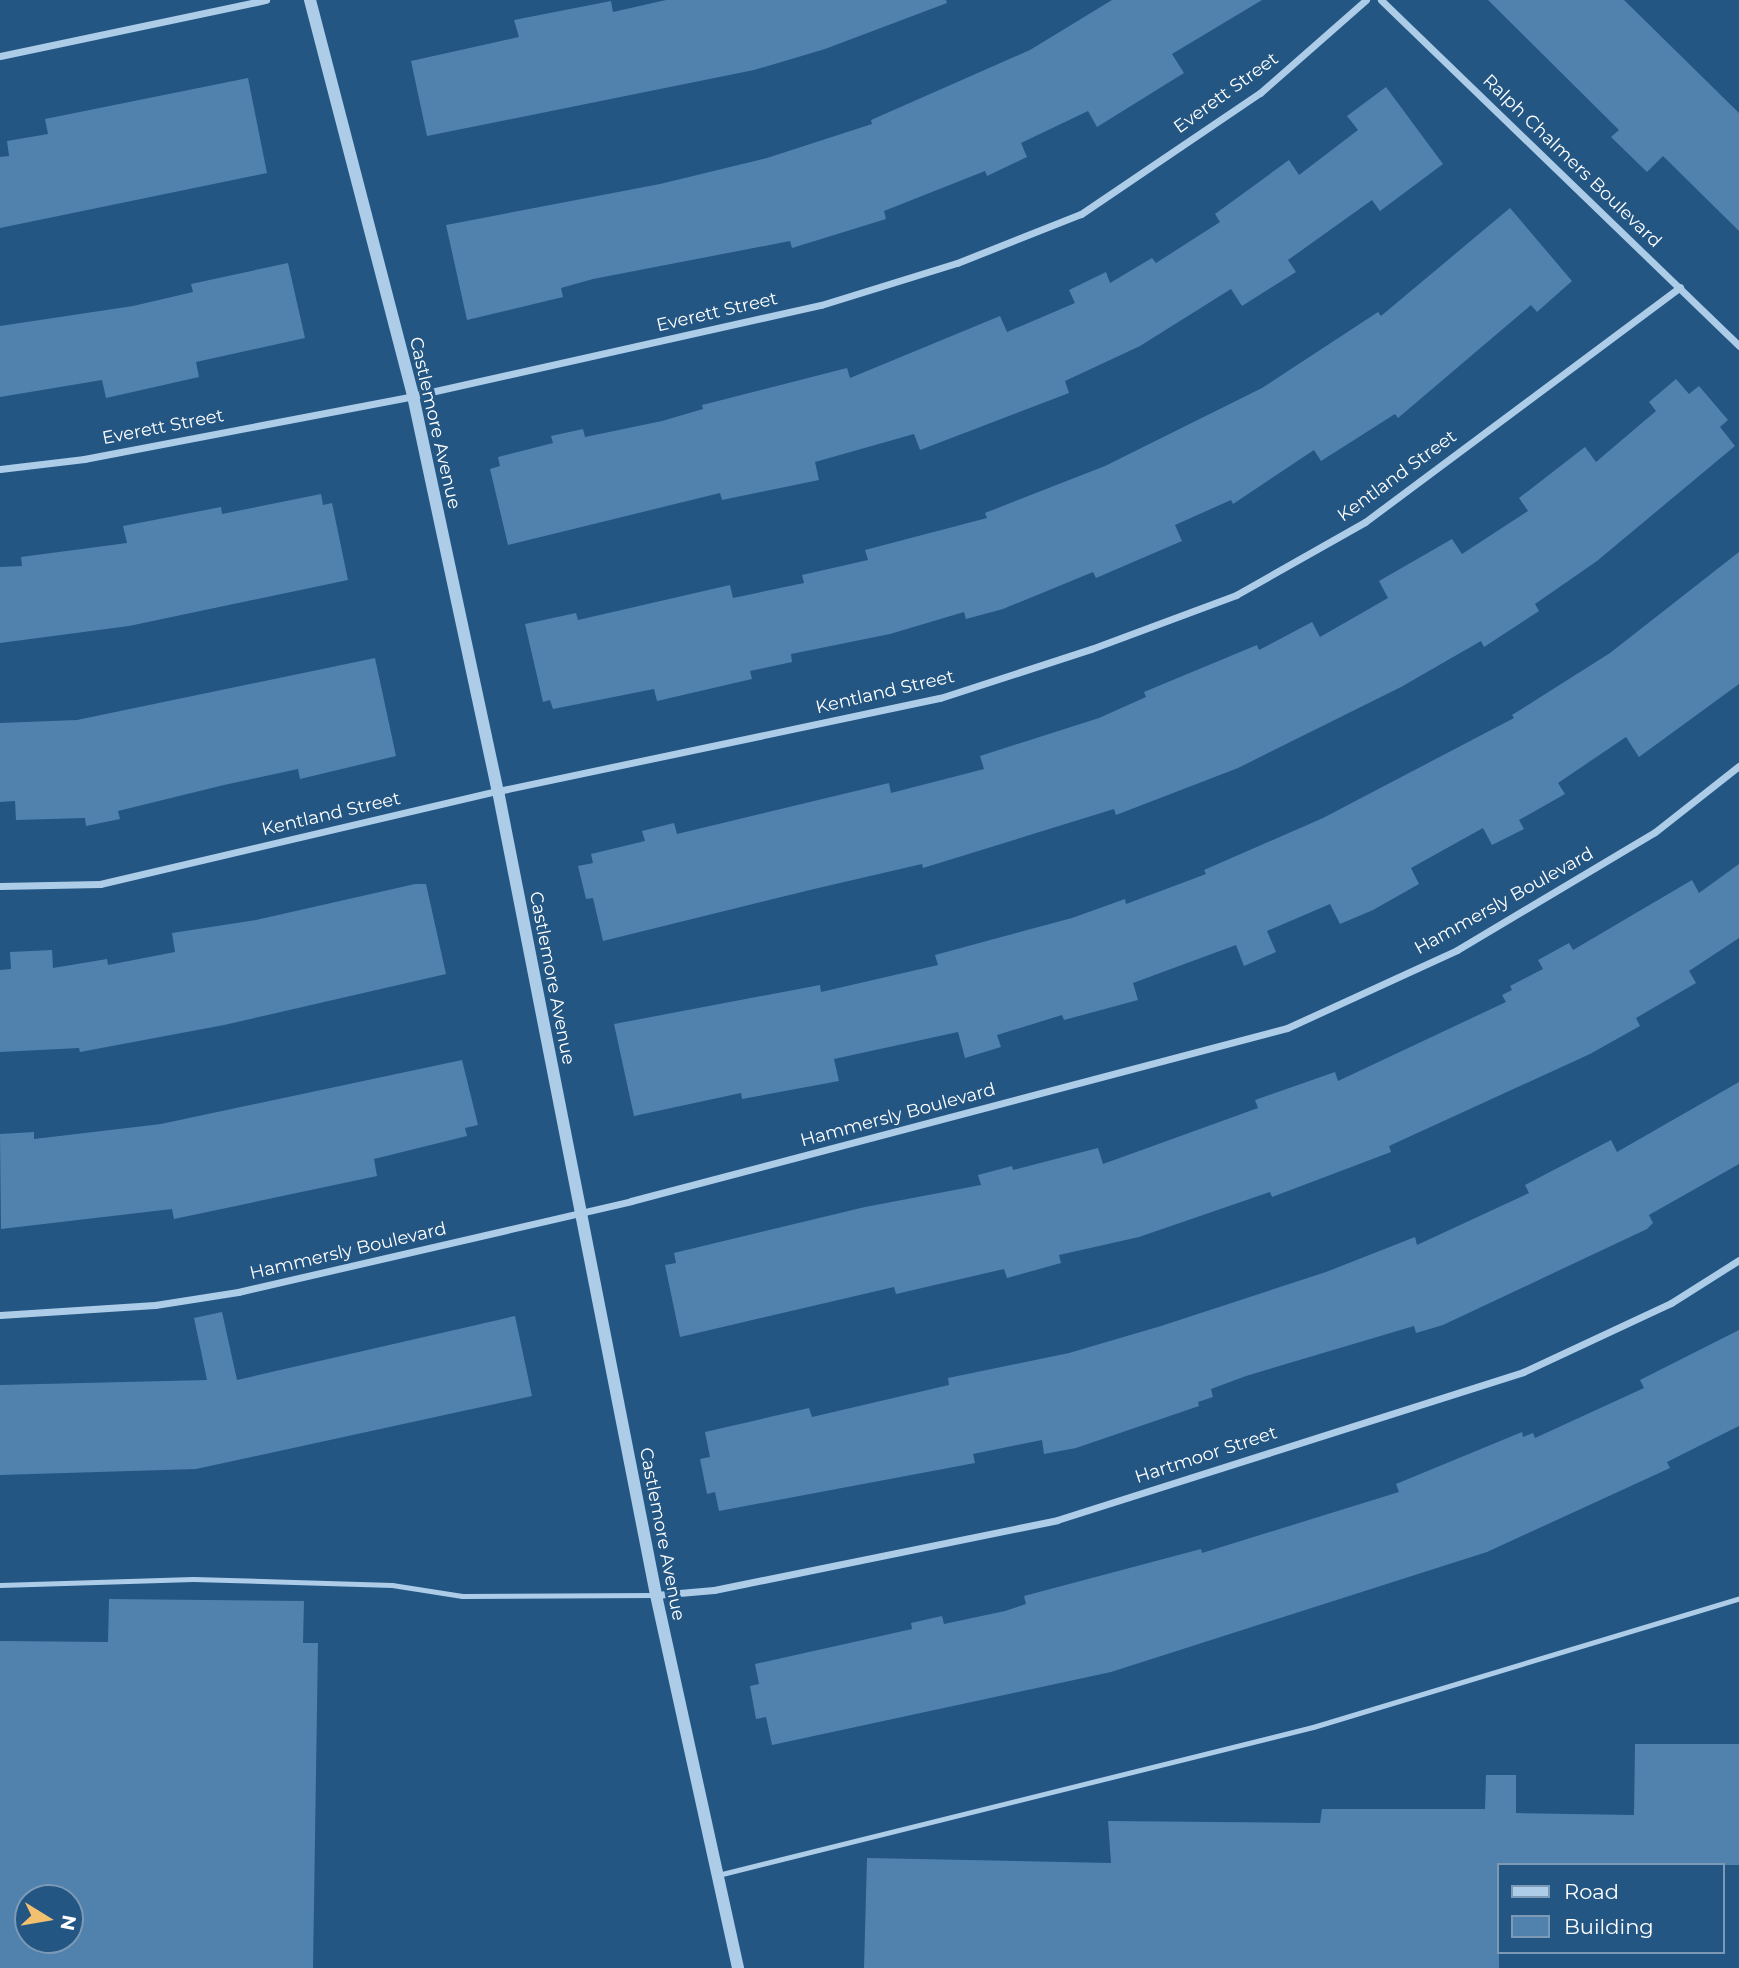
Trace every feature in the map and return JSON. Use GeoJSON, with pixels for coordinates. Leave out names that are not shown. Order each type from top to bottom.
{"type":"FeatureCollection","features":[{"type":"Feature","properties":{"kind":"street"},"geometry":{"type":"LineString","coordinates":[[0,56],[267,0]]}},
{"type":"Feature","properties":{"kind":"street","name":"Castlemore Avenue"},"geometry":{"type":"LineString","coordinates":[[310,0],[413,396],[498,791],[656,1595],[738,1968]]}},
{"type":"Feature","properties":{"kind":"street","name":"Everett Street"},"geometry":{"type":"LineString","coordinates":[[0,469],[84,458],[413,396],[821,305],[957,263],[1081,214],[1260,93],[1366,0]]}},
{"type":"Feature","properties":{"kind":"street","name":"Ralph Chalmers Boulevard"},"geometry":{"type":"LineString","coordinates":[[1381,0],[1739,346]]}},
{"type":"Feature","properties":{"kind":"street","name":"Kentland Street"},"geometry":{"type":"LineString","coordinates":[[0,886],[100,884],[498,791],[940,698],[1091,649],[1236,595],[1365,522],[1680,287]]}},
{"type":"Feature","properties":{"kind":"street","name":"Hammersly Boulevard"},"geometry":{"type":"LineString","coordinates":[[0,1315],[155,1305],[239,1292],[580,1214],[1287,1028],[1457,950],[1655,832],[1739,766]]}},
{"type":"Feature","properties":{"kind":"street","name":"Hartmoor Street"},"geometry":{"type":"LineString","coordinates":[[656,1595],[713,1590],[1057,1520],[1523,1372],[1671,1303],[1739,1260]]}},
{"type":"Feature","properties":{"kind":"lane"},"geometry":{"type":"LineString","coordinates":[[0,1586],[193,1579],[392,1585],[462,1597],[656,1595]]}},
{"type":"Feature","properties":{"kind":"lane"},"geometry":{"type":"LineString","coordinates":[[718,1875],[1313,1727],[1739,1598]]}},
{"type":"Feature","properties":{"kind":"building"},"geometry":{"type":"Polygon","coordinates":[[[666,0],[946,0],[947,3],[825,49],[754,70],[427,136],[411,61],[519,37],[514,20],[611,1],[613,12],[666,0]]]}},
{"type":"Feature","properties":{"kind":"building"},"geometry":{"type":"Polygon","coordinates":[[[1112,0],[1262,0],[1172,54],[1184,73],[1097,127],[1088,111],[1021,143],[1027,157],[987,176],[985,171],[884,211],[886,219],[792,248],[790,241],[593,279],[561,288],[563,297],[467,320],[446,225],[660,184],[767,158],[872,124],[871,120],[1030,50],[1112,0]]]}},
{"type":"Feature","properties":{"kind":"building"},"geometry":{"type":"Polygon","coordinates":[[[1488,0],[1624,0],[1739,113],[1739,231],[1663,156],[1647,172],[1611,137],[1619,130],[1488,0]]]}},
{"type":"Feature","properties":{"kind":"building"},"geometry":{"type":"Polygon","coordinates":[[[248,78],[267,173],[0,228],[0,157],[9,156],[7,141],[48,134],[45,119],[248,78]]]}},
{"type":"Feature","properties":{"kind":"building"},"geometry":{"type":"Polygon","coordinates":[[[1386,87],[1443,164],[1380,211],[1372,200],[1288,260],[1296,272],[1242,306],[1231,289],[1140,346],[1065,381],[1069,393],[920,450],[914,434],[815,462],[819,480],[722,500],[720,493],[508,545],[490,469],[500,466],[498,457],[553,443],[551,436],[583,429],[585,437],[662,421],[703,409],[702,405],[847,368],[850,378],[1000,316],[1007,332],[1075,303],[1069,290],[1106,272],[1110,283],[1152,258],[1156,263],[1220,222],[1215,214],[1289,160],[1299,175],[1358,130],[1347,116],[1386,87]]]}},
{"type":"Feature","properties":{"kind":"building"},"geometry":{"type":"Polygon","coordinates":[[[1510,208],[1572,281],[1537,312],[1531,305],[1398,418],[1395,414],[1321,461],[1314,450],[1233,504],[1231,500],[1175,525],[1182,541],[1096,578],[1093,572],[1003,609],[966,619],[964,612],[890,634],[791,654],[792,662],[750,671],[752,679],[657,701],[654,689],[553,709],[550,700],[543,702],[525,624],[576,613],[578,620],[730,585],[733,598],[804,583],[802,575],[868,560],[865,550],[987,518],[985,513],[1105,466],[1262,388],[1378,312],[1381,316],[1510,208]]]}},
{"type":"Feature","properties":{"kind":"building"},"geometry":{"type":"Polygon","coordinates":[[[288,263],[305,338],[196,362],[199,377],[106,398],[102,380],[0,397],[0,326],[133,306],[193,292],[191,284],[288,263]]]}},
{"type":"Feature","properties":{"kind":"building"},"geometry":{"type":"Polygon","coordinates":[[[1676,379],[1689,394],[1699,386],[1728,420],[1720,427],[1735,446],[1597,561],[1535,604],[1539,611],[1484,647],[1481,641],[1401,687],[1238,768],[1116,815],[1114,809],[923,868],[922,864],[603,941],[593,898],[586,899],[578,866],[593,863],[591,854],[645,841],[642,831],[674,823],[677,834],[889,783],[891,793],[984,769],[980,756],[1099,718],[1146,697],[1144,692],[1257,645],[1259,650],[1312,622],[1320,637],[1388,598],[1379,581],[1452,539],[1462,554],[1528,511],[1519,498],[1585,447],[1596,462],[1656,411],[1649,402],[1676,379]]]}},
{"type":"Feature","properties":{"kind":"building"},"geometry":{"type":"Polygon","coordinates":[[[321,494],[323,505],[332,503],[348,580],[129,626],[0,643],[0,567],[22,566],[21,557],[127,543],[123,526],[221,507],[222,514],[321,494]]]}},
{"type":"Feature","properties":{"kind":"building"},"geometry":{"type":"Polygon","coordinates":[[[1739,552],[1739,684],[1639,757],[1626,737],[1558,783],[1565,794],[1519,820],[1524,829],[1492,845],[1483,828],[1411,868],[1419,884],[1373,910],[1340,924],[1330,904],[1267,931],[1276,952],[1244,966],[1236,945],[1133,983],[1138,1000],[1064,1020],[1062,1015],[997,1035],[1001,1047],[965,1058],[958,1032],[834,1059],[839,1081],[742,1099],[741,1093],[634,1116],[614,1024],[820,985],[821,992],[938,965],[935,955],[1072,918],[1125,899],[1126,904],[1206,874],[1204,870],[1323,818],[1514,718],[1512,715],[1610,653],[1739,552]]]}},
{"type":"Feature","properties":{"kind":"building"},"geometry":{"type":"Polygon","coordinates":[[[375,658],[396,756],[300,779],[298,769],[224,785],[118,811],[120,819],[86,826],[85,818],[16,820],[15,801],[0,802],[0,723],[77,720],[375,658]]]}},
{"type":"Feature","properties":{"kind":"building"},"geometry":{"type":"Polygon","coordinates":[[[1739,864],[1739,938],[1689,971],[1696,983],[1636,1018],[1640,1026],[1590,1054],[1389,1146],[1391,1152],[1272,1197],[1270,1192],[1139,1237],[1059,1255],[1061,1263],[1007,1278],[1004,1269],[896,1294],[894,1287],[680,1337],[665,1265],[676,1263],[674,1253],[865,1207],[981,1185],[978,1175],[1012,1166],[1013,1170],[1098,1148],[1103,1164],[1258,1108],[1255,1100],[1335,1072],[1338,1081],[1506,1002],[1502,995],[1512,990],[1510,986],[1543,969],[1538,960],[1569,943],[1573,950],[1692,880],[1699,893],[1739,864]]]}},
{"type":"Feature","properties":{"kind":"building"},"geometry":{"type":"Polygon","coordinates":[[[415,884],[426,884],[446,974],[224,1025],[80,1052],[79,1048],[0,1052],[0,970],[11,969],[10,952],[52,950],[53,968],[107,959],[108,965],[175,952],[172,933],[256,920],[415,884]]]}},
{"type":"Feature","properties":{"kind":"building"},"geometry":{"type":"Polygon","coordinates":[[[462,1060],[478,1125],[465,1128],[467,1136],[374,1159],[377,1176],[174,1219],[172,1209],[1,1229],[0,1134],[34,1132],[34,1139],[161,1124],[462,1060]]]}},
{"type":"Feature","properties":{"kind":"building"},"geometry":{"type":"Polygon","coordinates":[[[1739,1082],[1739,1164],[1649,1215],[1653,1223],[1647,1229],[1443,1325],[1416,1333],[1414,1326],[1246,1376],[1211,1389],[1213,1397],[1198,1402],[1199,1406],[1076,1448],[1044,1454],[1042,1440],[973,1454],[975,1463],[719,1511],[715,1492],[707,1494],[700,1459],[710,1457],[705,1432],[809,1408],[812,1417],[949,1385],[948,1378],[1069,1353],[1161,1326],[1326,1272],[1415,1237],[1417,1245],[1529,1193],[1525,1185],[1611,1140],[1617,1152],[1739,1082]]]}},
{"type":"Feature","properties":{"kind":"building"},"geometry":{"type":"Polygon","coordinates":[[[222,1312],[237,1380],[515,1316],[532,1396],[196,1469],[0,1475],[0,1385],[207,1380],[194,1318],[222,1312]]]}},
{"type":"Feature","properties":{"kind":"building"},"geometry":{"type":"Polygon","coordinates":[[[1739,1330],[1739,1426],[1667,1462],[1670,1468],[1487,1552],[1111,1672],[772,1745],[766,1717],[756,1719],[750,1686],[759,1684],[755,1664],[912,1629],[911,1623],[942,1616],[944,1624],[1005,1611],[1026,1604],[1024,1596],[1201,1549],[1202,1553],[1399,1492],[1396,1484],[1522,1432],[1523,1437],[1533,1433],[1535,1438],[1644,1388],[1640,1380],[1739,1330]]]}},
{"type":"Feature","properties":{"kind":"building"},"geometry":{"type":"Polygon","coordinates":[[[109,1599],[304,1601],[303,1643],[318,1643],[313,1968],[0,1968],[0,1641],[108,1642],[109,1599]]]}},
{"type":"Feature","properties":{"kind":"building"},"geometry":{"type":"Polygon","coordinates":[[[1635,1744],[1739,1744],[1739,1865],[1498,1863],[1499,1968],[864,1968],[867,1858],[1111,1863],[1108,1821],[1320,1823],[1322,1809],[1485,1809],[1486,1775],[1516,1775],[1516,1813],[1634,1815],[1635,1744]]]}}]}
